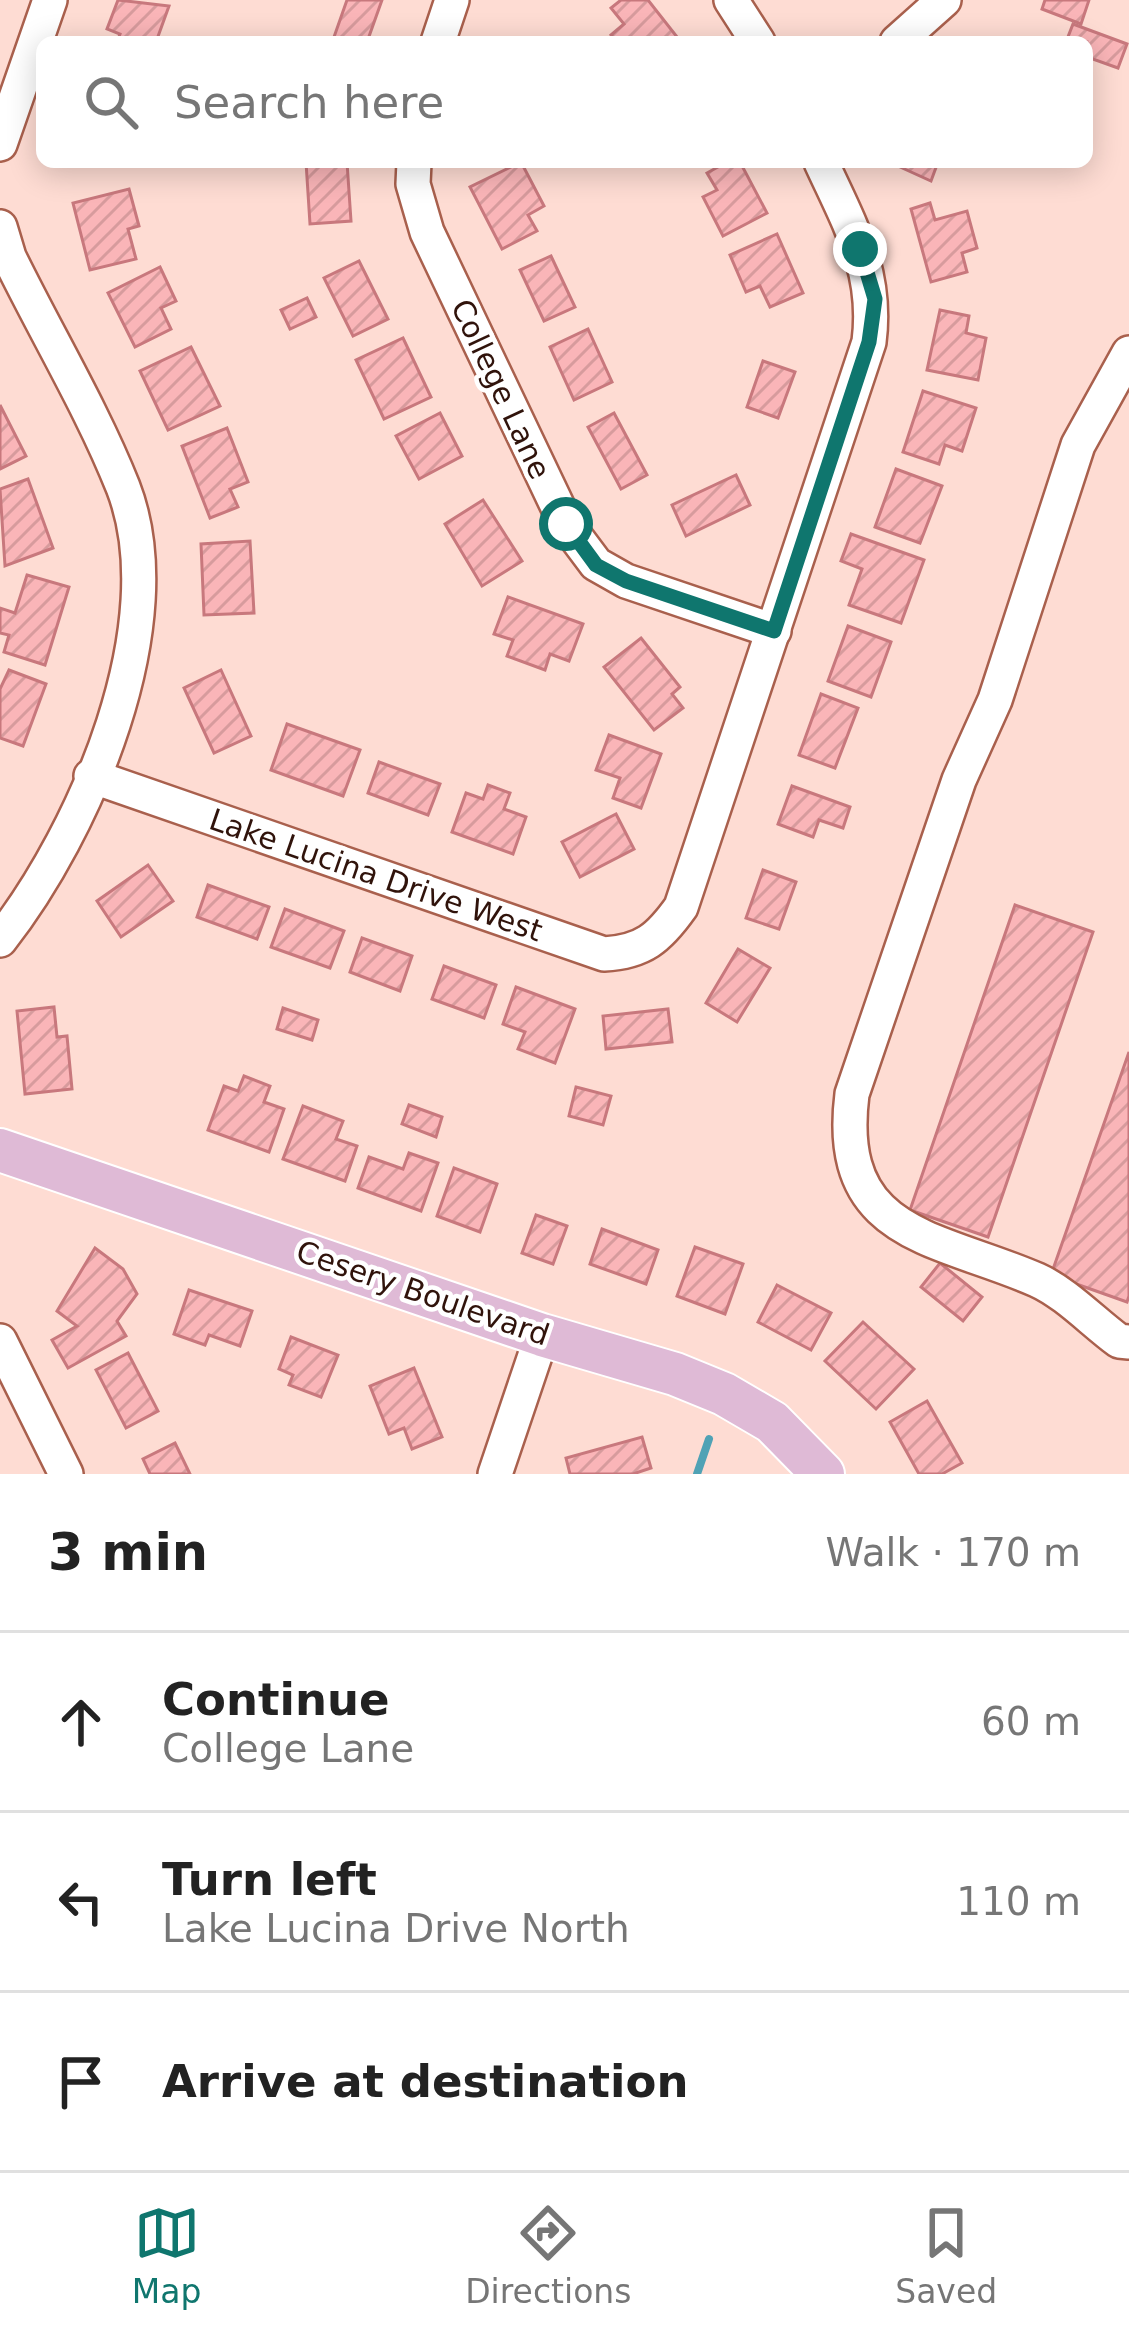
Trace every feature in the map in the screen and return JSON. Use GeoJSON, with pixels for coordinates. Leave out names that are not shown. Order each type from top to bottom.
{"type":"FeatureCollection","features":[{"type":"Feature","properties":{"kind":"main road","name":"Cesery Boulevard"},"geometry":{"type":"LineString","coordinates":[[0,1150],[724,1394],[772,1422],[823,1474]]}},
{"type":"Feature","properties":{"kind":"street"},"geometry":{"type":"LineString","coordinates":[[37,36],[50,0]]}},
{"type":"Feature","properties":{"kind":"street"},"geometry":{"type":"LineString","coordinates":[[440,36],[452,0]]}},
{"type":"Feature","properties":{"kind":"street"},"geometry":{"type":"LineString","coordinates":[[731,0],[754,36]]}},
{"type":"Feature","properties":{"kind":"street"},"geometry":{"type":"LineString","coordinates":[[904,36],[944,0]]}},
{"type":"Feature","properties":{"kind":"street"},"geometry":{"type":"LineString","coordinates":[[0,143],[36,40]]}},
{"type":"Feature","properties":{"kind":"street","name":"College Lane"},"geometry":{"type":"LineString","coordinates":[[414,168],[413,184],[427,232],[566,524],[596,565],[626,581],[774,631]]}},
{"type":"Feature","properties":{"kind":"street"},"geometry":{"type":"LineString","coordinates":[[774,631],[869,342],[875,299],[860,249],[824,168]]}},
{"type":"Feature","properties":{"kind":"street"},"geometry":{"type":"LineString","coordinates":[[0,227],[9,257],[124,489],[140,554],[140,618],[91,776],[57,852],[0,940]]}},
{"type":"Feature","properties":{"kind":"street"},"geometry":{"type":"LineString","coordinates":[[1129,353],[1096,404],[905,937],[852,1094],[847,1135],[856,1176],[914,1236],[1042,1282],[1119,1341],[1129,1342]]}},
{"type":"Feature","properties":{"kind":"street"},"geometry":{"type":"LineString","coordinates":[[1096,404],[1129,416]]}},
{"type":"Feature","properties":{"kind":"street","name":"Lake Lucina Drive West"},"geometry":{"type":"LineString","coordinates":[[91,776],[604,954],[633,953],[660,937],[681,907],[774,631]]}},
{"type":"Feature","properties":{"kind":"street"},"geometry":{"type":"LineString","coordinates":[[494,1474],[542,1335]]}},
{"type":"Feature","properties":{"kind":"street"},"geometry":{"type":"LineString","coordinates":[[0,1341],[66,1474]]}},
{"type":"Feature","properties":{"kind":"building"},"geometry":{"type":"Polygon","coordinates":[[[118,0],[169,6],[158,36],[119,36],[107,29],[118,0]]]}},
{"type":"Feature","properties":{"kind":"building"},"geometry":{"type":"Polygon","coordinates":[[[347,0],[382,0],[369,36],[334,36],[347,0]]]}},
{"type":"Feature","properties":{"kind":"building"},"geometry":{"type":"Polygon","coordinates":[[[621,0],[648,0],[676,36],[612,36],[624,24],[611,8],[621,0]]]}},
{"type":"Feature","properties":{"kind":"building"},"geometry":{"type":"Polygon","coordinates":[[[1045,0],[1089,0],[1081,24],[1042,9],[1045,0]]]}},
{"type":"Feature","properties":{"kind":"building"},"geometry":{"type":"Polygon","coordinates":[[[1073,24],[1127,44],[1118,68],[1093,59],[1093,36],[1068,36],[1073,24]]]}},
{"type":"Feature","properties":{"kind":"building"},"geometry":{"type":"Polygon","coordinates":[[[306,168],[347,168],[351,221],[310,224],[306,168]]]}},
{"type":"Feature","properties":{"kind":"building"},"geometry":{"type":"Polygon","coordinates":[[[509,168],[524,168],[544,206],[528,215],[537,231],[502,249],[470,187],[509,168]]]}},
{"type":"Feature","properties":{"kind":"building"},"geometry":{"type":"Polygon","coordinates":[[[716,168],[743,168],[767,213],[723,236],[703,197],[717,190],[707,173],[716,168]]]}},
{"type":"Feature","properties":{"kind":"building"},"geometry":{"type":"Polygon","coordinates":[[[902,168],[936,168],[931,181],[902,168]]]}},
{"type":"Feature","properties":{"kind":"building"},"geometry":{"type":"Polygon","coordinates":[[[129,189],[139,226],[128,229],[136,259],[90,270],[73,203],[129,189]]]}},
{"type":"Feature","properties":{"kind":"building"},"geometry":{"type":"Polygon","coordinates":[[[930,203],[935,220],[967,211],[977,248],[962,253],[967,272],[931,282],[911,209],[930,203]]]}},
{"type":"Feature","properties":{"kind":"building"},"geometry":{"type":"Polygon","coordinates":[[[777,234],[803,293],[770,307],[760,286],[746,292],[730,255],[777,234]]]}},
{"type":"Feature","properties":{"kind":"building"},"geometry":{"type":"Polygon","coordinates":[[[551,256],[575,307],[544,321],[520,270],[551,256]]]}},
{"type":"Feature","properties":{"kind":"building"},"geometry":{"type":"Polygon","coordinates":[[[359,261],[388,319],[353,336],[324,278],[359,261]]]}},
{"type":"Feature","properties":{"kind":"building"},"geometry":{"type":"Polygon","coordinates":[[[160,267],[176,301],[161,308],[171,329],[135,347],[108,293],[160,267]]]}},
{"type":"Feature","properties":{"kind":"building"},"geometry":{"type":"Polygon","coordinates":[[[307,298],[316,317],[290,329],[281,310],[307,298]]]}},
{"type":"Feature","properties":{"kind":"building"},"geometry":{"type":"Polygon","coordinates":[[[940,310],[969,316],[966,333],[986,338],[978,380],[927,370],[940,310]]]}},
{"type":"Feature","properties":{"kind":"building"},"geometry":{"type":"Polygon","coordinates":[[[588,329],[612,382],[574,400],[550,347],[588,329]]]}},
{"type":"Feature","properties":{"kind":"building"},"geometry":{"type":"Polygon","coordinates":[[[403,338],[431,397],[384,419],[356,360],[403,338]]]}},
{"type":"Feature","properties":{"kind":"building"},"geometry":{"type":"Polygon","coordinates":[[[191,347],[220,406],[168,430],[140,371],[191,347]]]}},
{"type":"Feature","properties":{"kind":"building"},"geometry":{"type":"Polygon","coordinates":[[[763,361],[795,372],[778,418],[747,407],[763,361]]]}},
{"type":"Feature","properties":{"kind":"building"},"geometry":{"type":"Polygon","coordinates":[[[923,391],[976,408],[962,451],[945,445],[939,464],[903,452],[923,391]]]}},
{"type":"Feature","properties":{"kind":"building"},"geometry":{"type":"Polygon","coordinates":[[[0,405],[26,456],[0,469],[0,405]]]}},
{"type":"Feature","properties":{"kind":"building"},"geometry":{"type":"Polygon","coordinates":[[[440,413],[462,456],[419,479],[396,436],[440,413]]]}},
{"type":"Feature","properties":{"kind":"building"},"geometry":{"type":"Polygon","coordinates":[[[614,413],[647,475],[621,489],[588,427],[614,413]]]}},
{"type":"Feature","properties":{"kind":"building"},"geometry":{"type":"Polygon","coordinates":[[[227,428],[248,482],[230,489],[238,507],[210,518],[182,446],[227,428]]]}},
{"type":"Feature","properties":{"kind":"building"},"geometry":{"type":"Polygon","coordinates":[[[896,469],[942,486],[920,543],[875,527],[896,469]]]}},
{"type":"Feature","properties":{"kind":"building"},"geometry":{"type":"Polygon","coordinates":[[[736,475],[750,505],[686,536],[672,505],[736,475]]]}},
{"type":"Feature","properties":{"kind":"building"},"geometry":{"type":"Polygon","coordinates":[[[28,479],[53,548],[5,566],[0,489],[28,479]]]}},
{"type":"Feature","properties":{"kind":"building"},"geometry":{"type":"Polygon","coordinates":[[[483,500],[522,561],[482,586],[445,524],[483,500]]]}},
{"type":"Feature","properties":{"kind":"building"},"geometry":{"type":"Polygon","coordinates":[[[851,534],[924,560],[901,623],[849,605],[862,569],[841,561],[851,534]]]}},
{"type":"Feature","properties":{"kind":"building"},"geometry":{"type":"Polygon","coordinates":[[[250,541],[254,613],[204,615],[201,544],[250,541]]]}},
{"type":"Feature","properties":{"kind":"building"},"geometry":{"type":"Polygon","coordinates":[[[27,575],[69,587],[45,665],[4,652],[9,635],[0,633],[0,608],[15,613],[27,575]]]}},
{"type":"Feature","properties":{"kind":"building"},"geometry":{"type":"Polygon","coordinates":[[[508,597],[583,624],[569,661],[550,654],[545,670],[507,656],[513,640],[494,634],[508,597]]]}},
{"type":"Feature","properties":{"kind":"building"},"geometry":{"type":"Polygon","coordinates":[[[848,626],[891,642],[871,697],[828,681],[848,626]]]}},
{"type":"Feature","properties":{"kind":"building"},"geometry":{"type":"Polygon","coordinates":[[[641,638],[680,687],[672,694],[683,708],[654,730],[604,667],[641,638]]]}},
{"type":"Feature","properties":{"kind":"building"},"geometry":{"type":"Polygon","coordinates":[[[9,670],[46,684],[23,746],[0,738],[0,689],[9,670]]]}},
{"type":"Feature","properties":{"kind":"building"},"geometry":{"type":"Polygon","coordinates":[[[221,670],[251,736],[214,753],[184,688],[221,670]]]}},
{"type":"Feature","properties":{"kind":"building"},"geometry":{"type":"Polygon","coordinates":[[[821,694],[858,708],[835,768],[799,755],[821,694]]]}},
{"type":"Feature","properties":{"kind":"building"},"geometry":{"type":"Polygon","coordinates":[[[287,724],[360,750],[343,796],[271,770],[287,724]]]}},
{"type":"Feature","properties":{"kind":"building"},"geometry":{"type":"Polygon","coordinates":[[[609,735],[661,754],[641,808],[613,798],[620,778],[596,770],[609,735]]]}},
{"type":"Feature","properties":{"kind":"building"},"geometry":{"type":"Polygon","coordinates":[[[379,762],[440,784],[428,815],[368,793],[379,762]]]}},
{"type":"Feature","properties":{"kind":"building"},"geometry":{"type":"Polygon","coordinates":[[[488,785],[510,793],[504,809],[526,817],[513,854],[452,832],[466,793],[483,799],[488,785]]]}},
{"type":"Feature","properties":{"kind":"building"},"geometry":{"type":"Polygon","coordinates":[[[792,786],[850,807],[843,828],[819,820],[813,837],[778,824],[792,786]]]}},
{"type":"Feature","properties":{"kind":"building"},"geometry":{"type":"Polygon","coordinates":[[[616,814],[634,849],[580,877],[562,842],[616,814]]]}},
{"type":"Feature","properties":{"kind":"building"},"geometry":{"type":"Polygon","coordinates":[[[148,865],[173,901],[121,937],[97,901],[148,865]]]}},
{"type":"Feature","properties":{"kind":"building"},"geometry":{"type":"Polygon","coordinates":[[[763,870],[796,882],[779,929],[746,918],[763,870]]]}},
{"type":"Feature","properties":{"kind":"building"},"geometry":{"type":"Polygon","coordinates":[[[208,885],[269,907],[257,939],[197,917],[208,885]]]}},
{"type":"Feature","properties":{"kind":"building"},"geometry":{"type":"Polygon","coordinates":[[[1015,905],[1093,932],[988,1237],[910,1210],[1015,905]]]}},
{"type":"Feature","properties":{"kind":"building"},"geometry":{"type":"Polygon","coordinates":[[[285,909],[344,931],[330,968],[271,947],[285,909]]]}},
{"type":"Feature","properties":{"kind":"building"},"geometry":{"type":"Polygon","coordinates":[[[362,938],[412,956],[400,991],[350,972],[362,938]]]}},
{"type":"Feature","properties":{"kind":"building"},"geometry":{"type":"Polygon","coordinates":[[[738,949],[770,968],[737,1022],[706,1003],[738,949]]]}},
{"type":"Feature","properties":{"kind":"building"},"geometry":{"type":"Polygon","coordinates":[[[444,966],[496,985],[484,1018],[432,999],[444,966]]]}},
{"type":"Feature","properties":{"kind":"building"},"geometry":{"type":"Polygon","coordinates":[[[516,987],[575,1009],[555,1063],[518,1049],[525,1032],[503,1024],[516,987]]]}},
{"type":"Feature","properties":{"kind":"building"},"geometry":{"type":"Polygon","coordinates":[[[54,1007],[57,1037],[67,1036],[72,1089],[25,1094],[17,1011],[54,1007]]]}},
{"type":"Feature","properties":{"kind":"building"},"geometry":{"type":"Polygon","coordinates":[[[283,1008],[318,1020],[312,1040],[277,1029],[283,1008]]]}},
{"type":"Feature","properties":{"kind":"building"},"geometry":{"type":"Polygon","coordinates":[[[668,1009],[672,1042],[606,1049],[603,1016],[668,1009]]]}},
{"type":"Feature","properties":{"kind":"building"},"geometry":{"type":"Polygon","coordinates":[[[1129,1052],[1129,1296],[1127,1302],[1051,1275],[1129,1052]]]}},
{"type":"Feature","properties":{"kind":"building"},"geometry":{"type":"Polygon","coordinates":[[[244,1076],[270,1086],[264,1102],[284,1109],[269,1152],[208,1130],[224,1086],[238,1091],[244,1076]]]}},
{"type":"Feature","properties":{"kind":"building"},"geometry":{"type":"Polygon","coordinates":[[[576,1087],[611,1096],[603,1125],[569,1116],[576,1087]]]}},
{"type":"Feature","properties":{"kind":"building"},"geometry":{"type":"Polygon","coordinates":[[[409,1105],[442,1117],[436,1137],[402,1124],[409,1105]]]}},
{"type":"Feature","properties":{"kind":"building"},"geometry":{"type":"Polygon","coordinates":[[[303,1106],[343,1121],[336,1139],[357,1146],[345,1181],[283,1159],[303,1106]]]}},
{"type":"Feature","properties":{"kind":"building"},"geometry":{"type":"Polygon","coordinates":[[[409,1153],[438,1163],[421,1211],[358,1188],[369,1157],[403,1169],[409,1153]]]}},
{"type":"Feature","properties":{"kind":"building"},"geometry":{"type":"Polygon","coordinates":[[[454,1168],[497,1184],[480,1232],[437,1216],[454,1168]]]}},
{"type":"Feature","properties":{"kind":"building"},"geometry":{"type":"Polygon","coordinates":[[[536,1215],[567,1226],[553,1264],[522,1253],[536,1215]]]}},
{"type":"Feature","properties":{"kind":"building"},"geometry":{"type":"Polygon","coordinates":[[[602,1229],[658,1250],[646,1284],[590,1264],[602,1229]]]}},
{"type":"Feature","properties":{"kind":"building"},"geometry":{"type":"Polygon","coordinates":[[[695,1247],[743,1264],[725,1314],[677,1296],[695,1247]]]}},
{"type":"Feature","properties":{"kind":"building"},"geometry":{"type":"Polygon","coordinates":[[[95,1248],[123,1269],[137,1294],[117,1321],[126,1336],[68,1368],[52,1340],[77,1326],[57,1311],[95,1248]]]}},
{"type":"Feature","properties":{"kind":"building"},"geometry":{"type":"Polygon","coordinates":[[[940,1263],[982,1297],[963,1321],[921,1287],[940,1263]]]}},
{"type":"Feature","properties":{"kind":"building"},"geometry":{"type":"Polygon","coordinates":[[[777,1285],[831,1313],[811,1350],[758,1322],[777,1285]]]}},
{"type":"Feature","properties":{"kind":"building"},"geometry":{"type":"Polygon","coordinates":[[[189,1290],[252,1311],[240,1346],[209,1335],[205,1345],[174,1334],[189,1290]]]}},
{"type":"Feature","properties":{"kind":"building"},"geometry":{"type":"Polygon","coordinates":[[[863,1322],[914,1369],[876,1409],[825,1361],[863,1322]]]}},
{"type":"Feature","properties":{"kind":"building"},"geometry":{"type":"Polygon","coordinates":[[[291,1337],[338,1355],[321,1397],[289,1385],[293,1375],[279,1369],[291,1337]]]}},
{"type":"Feature","properties":{"kind":"building"},"geometry":{"type":"Polygon","coordinates":[[[128,1353],[158,1411],[126,1428],[96,1370],[128,1353]]]}},
{"type":"Feature","properties":{"kind":"building"},"geometry":{"type":"Polygon","coordinates":[[[414,1368],[442,1437],[412,1449],[404,1428],[389,1434],[370,1386],[414,1368]]]}},
{"type":"Feature","properties":{"kind":"building"},"geometry":{"type":"Polygon","coordinates":[[[927,1401],[962,1463],[942,1474],[919,1474],[890,1422],[927,1401]]]}},
{"type":"Feature","properties":{"kind":"building"},"geometry":{"type":"Polygon","coordinates":[[[642,1437],[651,1468],[633,1474],[570,1474],[566,1458],[642,1437]]]}},
{"type":"Feature","properties":{"kind":"building"},"geometry":{"type":"Polygon","coordinates":[[[175,1443],[190,1474],[150,1474],[143,1459],[175,1443]]]}},
{"type":"Feature","properties":{"kind":"waterway"},"geometry":{"type":"LineString","coordinates":[[697,1474],[709,1439]]}},
{"type":"Feature","properties":{"kind":"route"},"geometry":{"type":"LineString","coordinates":[[566,524],[596,565],[626,581],[774,631],[869,342],[875,299],[860,249]]}}]}
